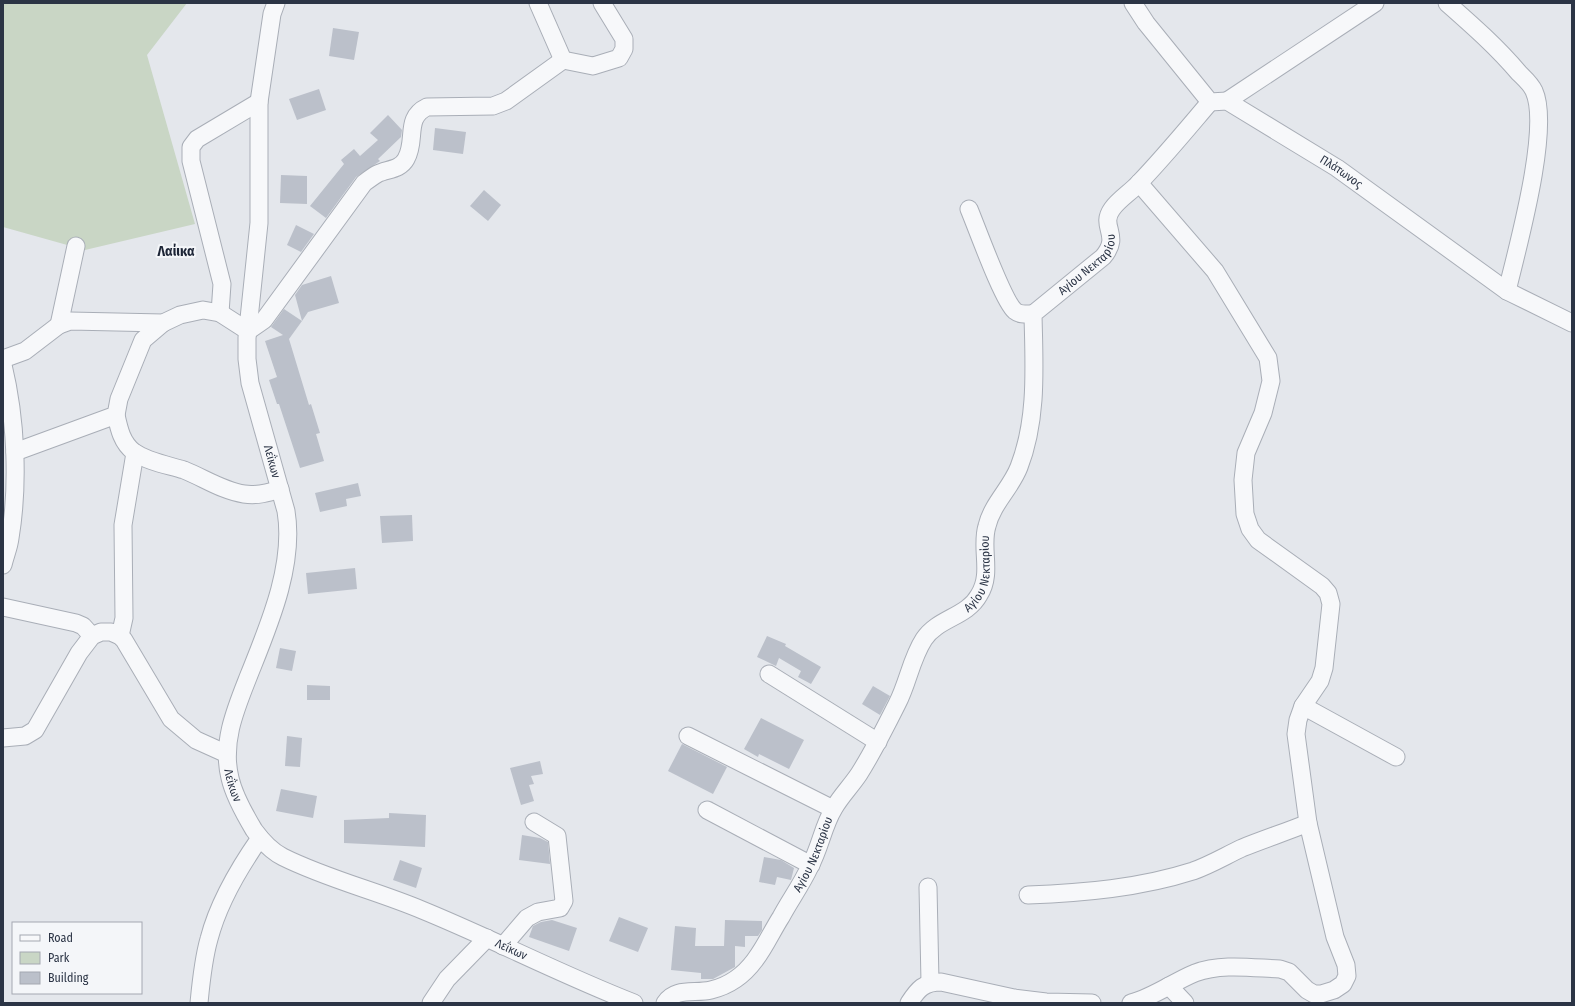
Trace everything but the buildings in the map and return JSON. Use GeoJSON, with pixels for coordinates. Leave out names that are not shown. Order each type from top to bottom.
{"type":"FeatureCollection","features":[{"type":"Feature","properties":{"kind":"street","name":"Λεΐκων"},"geometry":{"type":"LineString","coordinates":[[276,3],[272,14],[259,102],[259,223],[248,331],[247,359],[250,383],[288,521],[288,552],[269,624],[233,716],[228,754],[230,778],[248,818],[260,838],[276,852],[292,861],[420,909],[487,938],[553,970],[634,1003]]}},
{"type":"Feature","properties":{"kind":"street"},"geometry":{"type":"LineString","coordinates":[[538,3],[563,60]]}},
{"type":"Feature","properties":{"kind":"street"},"geometry":{"type":"LineString","coordinates":[[280,488],[257,495],[231,491],[184,470],[135,453],[126,444],[119,431],[116,415],[118,399],[143,340],[163,323],[180,315],[203,310],[220,313],[248,331],[264,320],[364,183],[377,174],[398,168],[406,159],[414,121],[418,111],[427,107],[493,106],[506,101],[563,60],[593,66],[619,58],[624,49],[624,38],[602,3]]}},
{"type":"Feature","properties":{"kind":"street"},"geometry":{"type":"LineString","coordinates":[[1133,3],[1146,23],[1210,102],[1227,101],[1375,3]]}},
{"type":"Feature","properties":{"kind":"street"},"geometry":{"type":"LineString","coordinates":[[1447,3],[1496,46],[1534,90],[1539,106],[1539,127],[1529,200],[1507,291]]}},
{"type":"Feature","properties":{"kind":"street","name":"Πλάτωνος"},"geometry":{"type":"LineString","coordinates":[[1227,101],[1337,168],[1507,291],[1572,322]]}},
{"type":"Feature","properties":{"kind":"street"},"geometry":{"type":"LineString","coordinates":[[220,313],[222,284],[191,161],[191,147],[197,139],[259,102]]}},
{"type":"Feature","properties":{"kind":"street","name":"Αγίου Νεκταρίου"},"geometry":{"type":"LineString","coordinates":[[665,1003],[672,994],[712,990],[727,984],[742,974],[755,960],[811,865],[833,809],[859,775],[878,742],[903,693],[914,657],[925,637],[938,624],[969,608],[980,595],[985,579],[987,563],[984,537],[987,524],[993,511],[1015,477],[1030,432],[1034,385],[1033,314],[1104,257],[1110,249],[1112,239],[1108,228],[1108,217],[1112,208],[1139,183],[1210,102]]}},
{"type":"Feature","properties":{"kind":"street"},"geometry":{"type":"LineString","coordinates":[[1131,1003],[1143,1000],[1196,973],[1216,968],[1280,969],[1289,972],[1307,990],[1314,994],[1321,994],[1334,990],[1343,984],[1347,976],[1346,965],[1335,937],[1308,823],[1296,734],[1302,706],[1320,681],[1324,668],[1331,604],[1328,593],[1322,586],[1258,540],[1250,529],[1245,514],[1243,480],[1246,453],[1263,413],[1271,381],[1268,358],[1215,271],[1139,183]]}},
{"type":"Feature","properties":{"kind":"street"},"geometry":{"type":"LineString","coordinates":[[969,209],[1011,306],[1019,313],[1033,314]]}},
{"type":"Feature","properties":{"kind":"street"},"geometry":{"type":"LineString","coordinates":[[59,325],[76,246]]}},
{"type":"Feature","properties":{"kind":"street"},"geometry":{"type":"LineString","coordinates":[[3,359],[25,351],[59,325],[70,321],[163,323]]}},
{"type":"Feature","properties":{"kind":"street"},"geometry":{"type":"LineString","coordinates":[[3,365],[8,391],[15,452],[10,540],[3,565]]}},
{"type":"Feature","properties":{"kind":"street"},"geometry":{"type":"LineString","coordinates":[[15,452],[116,415]]}},
{"type":"Feature","properties":{"kind":"street"},"geometry":{"type":"LineString","coordinates":[[120,636],[124,618],[123,525],[135,453]]}},
{"type":"Feature","properties":{"kind":"street"},"geometry":{"type":"LineString","coordinates":[[3,607],[76,623],[83,626],[92,636]]}},
{"type":"Feature","properties":{"kind":"street"},"geometry":{"type":"LineString","coordinates":[[3,738],[25,736],[35,730],[79,653],[92,636],[106,632],[120,636],[171,719],[196,740],[228,754]]}},
{"type":"Feature","properties":{"kind":"street"},"geometry":{"type":"LineString","coordinates":[[769,674],[878,742]]}},
{"type":"Feature","properties":{"kind":"street"},"geometry":{"type":"LineString","coordinates":[[1302,706],[1396,757]]}},
{"type":"Feature","properties":{"kind":"street"},"geometry":{"type":"LineString","coordinates":[[688,736],[833,809]]}},
{"type":"Feature","properties":{"kind":"street"},"geometry":{"type":"LineString","coordinates":[[707,810],[811,865]]}},
{"type":"Feature","properties":{"kind":"street"},"geometry":{"type":"LineString","coordinates":[[503,946],[527,918],[538,912],[560,908],[564,901],[557,836],[534,822]]}},
{"type":"Feature","properties":{"kind":"street"},"geometry":{"type":"LineString","coordinates":[[1028,895],[1086,892],[1148,882],[1191,871],[1216,862],[1242,848],[1308,823]]}},
{"type":"Feature","properties":{"kind":"street"},"geometry":{"type":"LineString","coordinates":[[199,1003],[204,961],[212,929],[240,870],[260,838]]}},
{"type":"Feature","properties":{"kind":"street"},"geometry":{"type":"LineString","coordinates":[[928,887],[930,982]]}},
{"type":"Feature","properties":{"kind":"street"},"geometry":{"type":"LineString","coordinates":[[431,1003],[448,979],[487,938]]}},
{"type":"Feature","properties":{"kind":"street"},"geometry":{"type":"LineString","coordinates":[[909,1003],[922,986],[930,982],[941,982],[1014,998],[1046,1003],[1092,1003]]}},
{"type":"Feature","properties":{"kind":"street"},"geometry":{"type":"LineString","coordinates":[[1169,986],[1185,1003]]}},
{"type":"Feature","properties":{"kind":"green space"},"geometry":{"type":"Polygon","coordinates":[[[3,3],[187,3],[147,55],[195,224],[85,250],[3,227],[3,3]]]}},
{"type":"Feature","properties":{"kind":"district","name":"Λαίικα"},"geometry":{"type":"Point","coordinates":[176,251]}}]}
